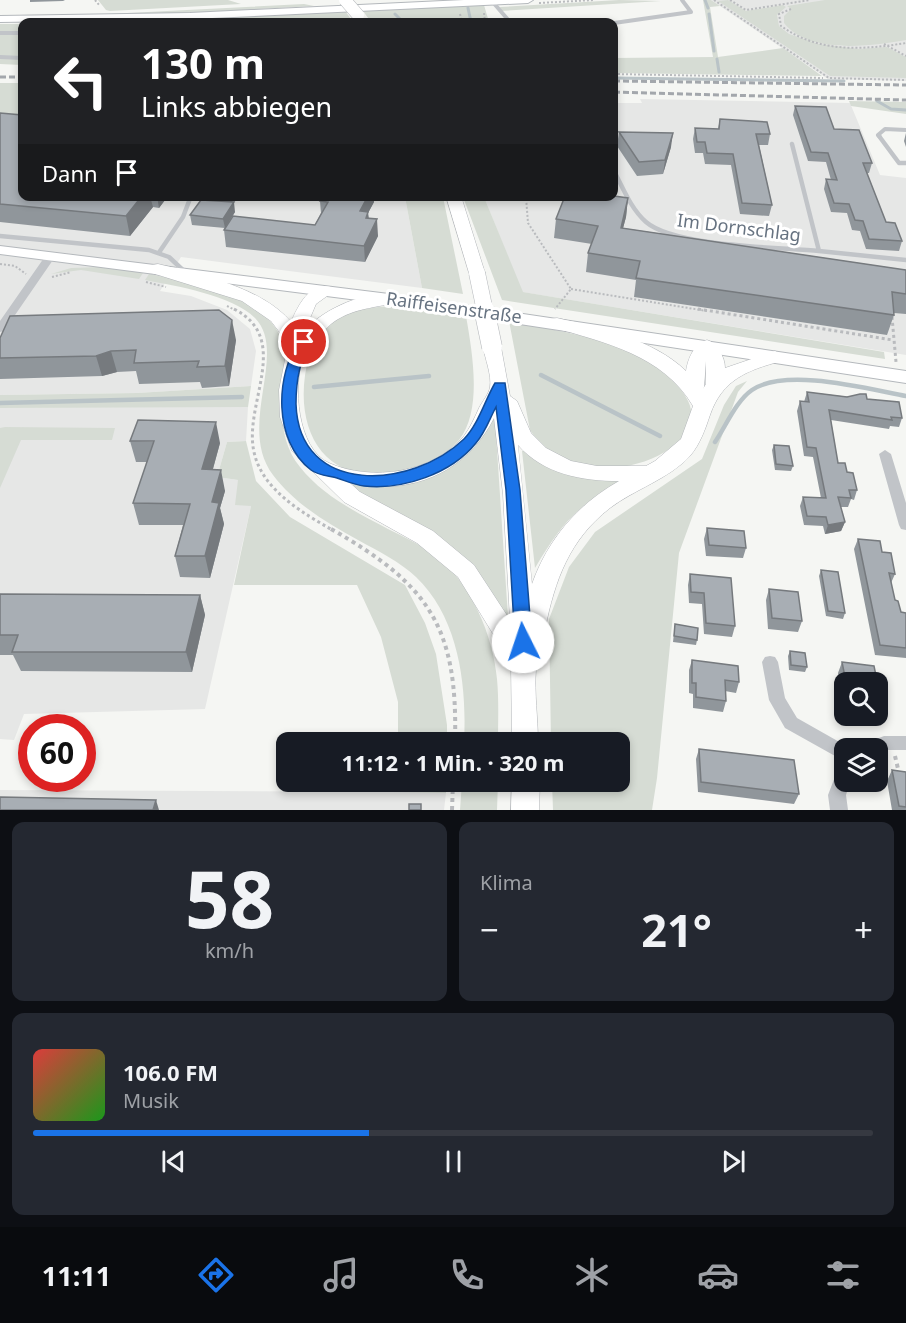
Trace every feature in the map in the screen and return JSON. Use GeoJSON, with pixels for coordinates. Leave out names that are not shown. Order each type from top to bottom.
{"type":"FeatureCollection","features":[{"type":"Feature","properties":{"kind":"main road"},"geometry":{"type":"LineString","coordinates":[[345,0],[359,18]]}},
{"type":"Feature","properties":{"kind":"main road"},"geometry":{"type":"LineString","coordinates":[[455,201],[477,273],[500,386],[513,490],[525,664],[525,732]]}},
{"type":"Feature","properties":{"kind":"main road"},"geometry":{"type":"LineString","coordinates":[[158,269],[248,297],[276,317],[294,346]]}},
{"type":"Feature","properties":{"kind":"main road"},"geometry":{"type":"LineString","coordinates":[[325,291],[309,301],[294,346],[289,390],[290,417],[302,451],[317,468],[352,497],[425,537],[466,571],[525,664]]}},
{"type":"Feature","properties":{"kind":"main road"},"geometry":{"type":"LineString","coordinates":[[313,329],[323,307],[325,291]]}},
{"type":"Feature","properties":{"kind":"main road"},"geometry":{"type":"LineString","coordinates":[[294,346],[330,315],[346,308],[389,299]]}},
{"type":"Feature","properties":{"kind":"main road"},"geometry":{"type":"LineString","coordinates":[[556,316],[661,360],[694,387],[703,406]]}},
{"type":"Feature","properties":{"kind":"main road"},"geometry":{"type":"LineString","coordinates":[[525,664],[545,576],[566,535],[609,497],[677,456],[693,436],[703,406],[715,383],[716,362],[707,346],[697,359],[694,387]]}},
{"type":"Feature","properties":{"kind":"main road"},"geometry":{"type":"LineString","coordinates":[[715,383],[740,366],[775,357]]}},
{"type":"Feature","properties":{"kind":"main road"},"geometry":{"type":"LineString","coordinates":[[317,468],[364,480],[404,479],[425,473],[442,464],[471,440],[500,386]]}},
{"type":"Feature","properties":{"kind":"main road"},"geometry":{"type":"LineString","coordinates":[[500,386],[526,441],[554,463],[592,473],[646,473]]}},
{"type":"Feature","properties":{"kind":"main road"},"geometry":{"type":"LineString","coordinates":[[525,810],[526,792]]}},
{"type":"Feature","properties":{"kind":"street"},"geometry":{"type":"LineString","coordinates":[[170,18],[492,1],[528,2]]}},
{"type":"Feature","properties":{"kind":"street"},"geometry":{"type":"LineString","coordinates":[[0,19],[18,19]]}},
{"type":"Feature","properties":{"kind":"street","name":"Raiffeisenstraße"},"geometry":{"type":"LineString","coordinates":[[0,250],[389,299],[556,316],[775,357],[901,370]]}},
{"type":"Feature","properties":{"kind":"street"},"geometry":{"type":"LineString","coordinates":[[0,329],[50,257]]}},
{"type":"Feature","properties":{"kind":"street"},"geometry":{"type":"LineString","coordinates":[[885,453],[906,525]]}},
{"type":"Feature","properties":{"kind":"street"},"geometry":{"type":"LineString","coordinates":[[770,662],[777,700],[791,723],[834,748]]}},
{"type":"Feature","properties":{"kind":"street"},"geometry":{"type":"LineString","coordinates":[[838,792],[839,810]]}},
{"type":"Feature","properties":{"kind":"lane"},"geometry":{"type":"LineString","coordinates":[[618,22],[692,12],[682,0]]}},
{"type":"Feature","properties":{"kind":"lane"},"geometry":{"type":"LineString","coordinates":[[492,1],[507,18]]}},
{"type":"Feature","properties":{"kind":"lane"},"geometry":{"type":"LineString","coordinates":[[0,33],[18,33]]}},
{"type":"Feature","properties":{"kind":"lane"},"geometry":{"type":"LineString","coordinates":[[0,57],[18,58]]}},
{"type":"Feature","properties":{"kind":"lane"},"geometry":{"type":"LineString","coordinates":[[906,130],[885,129],[878,135],[899,163],[906,163]]}},
{"type":"Feature","properties":{"kind":"lane","name":"Im Dornschlag"},"geometry":{"type":"LineString","coordinates":[[792,144],[819,251]]}},
{"type":"Feature","properties":{"kind":"lane","name":"Im Dornschlag"},"geometry":{"type":"LineString","coordinates":[[618,177],[647,224],[661,231],[683,237],[906,260]]}},
{"type":"Feature","properties":{"kind":"lane"},"geometry":{"type":"LineString","coordinates":[[160,251],[183,217],[190,201]]}},
{"type":"Feature","properties":{"kind":"lane"},"geometry":{"type":"LineString","coordinates":[[658,239],[661,231]]}},
{"type":"Feature","properties":{"kind":"lane"},"geometry":{"type":"LineString","coordinates":[[0,236],[160,251],[176,261],[186,273]]}},
{"type":"Feature","properties":{"kind":"path"},"geometry":{"type":"LineString","coordinates":[[528,2],[594,0]]}},
{"type":"Feature","properties":{"kind":"path"},"geometry":{"type":"LineString","coordinates":[[714,0],[830,78],[906,80]]}},
{"type":"Feature","properties":{"kind":"path"},"geometry":{"type":"LineString","coordinates":[[730,0],[746,10],[810,0]]}},
{"type":"Feature","properties":{"kind":"path"},"geometry":{"type":"LineString","coordinates":[[783,4],[789,8],[779,14],[779,21],[788,31],[804,39],[852,48],[906,43]]}},
{"type":"Feature","properties":{"kind":"path"},"geometry":{"type":"LineString","coordinates":[[884,44],[906,56]]}},
{"type":"Feature","properties":{"kind":"path"},"geometry":{"type":"LineString","coordinates":[[618,74],[823,78]]}},
{"type":"Feature","properties":{"kind":"path"},"geometry":{"type":"LineString","coordinates":[[527,201],[528,222],[571,289],[893,340]]}},
{"type":"Feature","properties":{"kind":"path"},"geometry":{"type":"LineString","coordinates":[[0,264],[15,266],[36,279],[76,273]]}},
{"type":"Feature","properties":{"kind":"path"},"geometry":{"type":"LineString","coordinates":[[556,316],[571,289]]}},
{"type":"Feature","properties":{"kind":"path"},"geometry":{"type":"LineString","coordinates":[[715,304],[715,312]]}},
{"type":"Feature","properties":{"kind":"path"},"geometry":{"type":"LineString","coordinates":[[892,316],[893,340],[901,370]]}},
{"type":"Feature","properties":{"kind":"path"},"geometry":{"type":"LineString","coordinates":[[899,743],[901,780]]}},
{"type":"Feature","properties":{"kind":"path"},"geometry":{"type":"LineString","coordinates":[[452,810],[453,792]]}},
{"type":"Feature","properties":{"kind":"shaded area"},"geometry":{"type":"Polygon","coordinates":[[[98,0],[228,0],[241,4],[110,11],[106,10],[98,0]]]}},
{"type":"Feature","properties":{"kind":"shaded area"},"geometry":{"type":"Polygon","coordinates":[[[619,0],[661,1],[501,11],[500,7],[619,0]]]}},
{"type":"Feature","properties":{"kind":"shaded area"},"geometry":{"type":"Polygon","coordinates":[[[703,0],[711,0],[720,6],[710,7],[718,57],[783,48],[822,76],[618,73],[618,58],[713,57],[703,0]]]}},
{"type":"Feature","properties":{"kind":"shaded area"},"geometry":{"type":"Polygon","coordinates":[[[711,0],[906,0],[906,81],[828,79],[711,0]]]}},
{"type":"Feature","properties":{"kind":"shaded area"},"geometry":{"type":"Polygon","coordinates":[[[728,0],[746,11],[783,5],[786,7],[777,15],[779,26],[789,34],[819,44],[859,49],[887,47],[906,57],[906,78],[830,76],[718,1],[728,0]]]}},
{"type":"Feature","properties":{"kind":"shaded area"},"geometry":{"type":"Polygon","coordinates":[[[825,0],[906,0],[906,40],[859,46],[825,44],[795,33],[784,23],[784,16],[791,9],[787,6],[825,0]]]}},
{"type":"Feature","properties":{"kind":"shaded area"},"geometry":{"type":"Polygon","coordinates":[[[304,4],[314,6],[111,17],[108,14],[304,4]]]}},
{"type":"Feature","properties":{"kind":"shaded area"},"geometry":{"type":"Polygon","coordinates":[[[484,5],[488,18],[368,18],[363,11],[484,5]]]}},
{"type":"Feature","properties":{"kind":"shaded area"},"geometry":{"type":"Polygon","coordinates":[[[346,12],[350,18],[216,18],[346,12]]]}},
{"type":"Feature","properties":{"kind":"shaded area"},"geometry":{"type":"Polygon","coordinates":[[[0,24],[18,24],[18,65],[0,64],[0,24]]]}},
{"type":"Feature","properties":{"kind":"shaded area"},"geometry":{"type":"Polygon","coordinates":[[[0,83],[18,83],[18,118],[0,117],[0,83]]]}},
{"type":"Feature","properties":{"kind":"shaded area"},"geometry":{"type":"Polygon","coordinates":[[[640,99],[850,103],[880,175],[906,178],[906,355],[522,292],[486,201],[618,201],[618,103],[642,103],[640,99]]]}},
{"type":"Feature","properties":{"kind":"shaded area"},"geometry":{"type":"Polygon","coordinates":[[[849,101],[906,102],[906,114],[851,106],[849,101]]]}},
{"type":"Feature","properties":{"kind":"shaded area"},"geometry":{"type":"Polygon","coordinates":[[[0,117],[18,182],[18,201],[406,201],[422,288],[181,257],[160,291],[191,296],[227,310],[250,329],[256,351],[251,386],[137,393],[0,395],[0,117]]]}},
{"type":"Feature","properties":{"kind":"shaded area"},"geometry":{"type":"Polygon","coordinates":[[[406,201],[444,201],[463,294],[422,288],[406,201]]]}},
{"type":"Feature","properties":{"kind":"shaded area"},"geometry":{"type":"Polygon","coordinates":[[[465,201],[486,201],[523,292],[884,352],[885,359],[502,300],[465,201]]]}},
{"type":"Feature","properties":{"kind":"shaded area"},"geometry":{"type":"Polygon","coordinates":[[[100,267],[143,273],[139,279],[81,270],[51,274],[71,268],[100,267]]]}},
{"type":"Feature","properties":{"kind":"shaded area"},"geometry":{"type":"Polygon","coordinates":[[[149,274],[207,287],[227,294],[263,314],[276,328],[283,344],[285,366],[282,420],[285,436],[295,460],[319,487],[330,495],[352,510],[431,552],[460,580],[478,611],[491,645],[498,687],[498,732],[464,732],[464,698],[457,654],[451,632],[431,594],[403,566],[312,512],[291,495],[273,475],[263,456],[259,435],[267,350],[264,333],[255,318],[245,310],[218,297],[145,280],[149,274]]]}},
{"type":"Feature","properties":{"kind":"shaded area"},"geometry":{"type":"Polygon","coordinates":[[[395,306],[466,316],[474,380],[471,413],[459,440],[436,458],[408,469],[379,474],[355,472],[335,464],[320,450],[310,431],[304,408],[304,383],[309,356],[314,342],[322,331],[342,316],[367,309],[395,306]]]}},
{"type":"Feature","properties":{"kind":"shaded area"},"geometry":{"type":"Polygon","coordinates":[[[509,321],[575,334],[623,348],[649,360],[680,388],[691,408],[691,417],[685,433],[674,446],[658,456],[620,467],[601,469],[582,467],[567,463],[551,454],[530,430],[509,321]]]}},
{"type":"Feature","properties":{"kind":"shaded area"},"geometry":{"type":"Polygon","coordinates":[[[747,381],[738,392],[679,553],[652,810],[553,810],[552,792],[630,792],[630,732],[551,732],[549,619],[569,567],[595,532],[702,459],[724,405],[736,386],[747,381]]]}},
{"type":"Feature","properties":{"kind":"shaded area"},"geometry":{"type":"Polygon","coordinates":[[[251,386],[248,407],[0,408],[0,395],[137,393],[251,386]]]}},
{"type":"Feature","properties":{"kind":"shaded area"},"geometry":{"type":"Polygon","coordinates":[[[248,407],[246,441],[227,442],[217,477],[238,480],[251,506],[205,709],[18,714],[18,730],[14,740],[0,739],[0,408],[248,407]]]}},
{"type":"Feature","properties":{"kind":"shaded area"},"geometry":{"type":"Polygon","coordinates":[[[490,418],[495,419],[508,617],[502,615],[486,584],[455,550],[347,484],[381,486],[458,460],[473,448],[490,418]]]}},
{"type":"Feature","properties":{"kind":"shaded area"},"geometry":{"type":"Polygon","coordinates":[[[0,428],[115,428],[112,440],[21,440],[0,488],[0,428]]]}},
{"type":"Feature","properties":{"kind":"shaded area"},"geometry":{"type":"Polygon","coordinates":[[[246,441],[256,481],[290,517],[405,585],[425,623],[436,654],[447,732],[398,732],[398,702],[381,637],[357,585],[234,585],[251,506],[235,505],[238,480],[217,477],[227,442],[246,441]]]}},
{"type":"Feature","properties":{"kind":"shaded area"},"geometry":{"type":"Polygon","coordinates":[[[526,449],[624,481],[582,507],[563,527],[535,568],[522,451],[526,449]]]}},
{"type":"Feature","properties":{"kind":"shaded area"},"geometry":{"type":"Polygon","coordinates":[[[0,790],[18,790],[18,792],[446,793],[444,810],[0,810],[0,790]]]}},
{"type":"Feature","properties":{"kind":"shaded area"},"geometry":{"type":"Polygon","coordinates":[[[393,792],[446,792],[446,793],[393,792]]]}},
{"type":"Feature","properties":{"kind":"shaded area"},"geometry":{"type":"Polygon","coordinates":[[[461,792],[498,792],[497,810],[460,810],[461,792]]]}},
{"type":"Feature","properties":{"kind":"building"},"geometry":{"type":"Polygon","coordinates":[[[795,106],[826,107],[834,129],[859,130],[872,163],[863,163],[886,222],[895,223],[902,241],[869,239],[863,221],[855,220],[849,204],[834,203],[826,179],[837,180],[828,153],[811,152],[795,106]]]}},
{"type":"Feature","properties":{"kind":"building"},"geometry":{"type":"Polygon","coordinates":[[[0,113],[18,115],[18,201],[138,201],[126,216],[0,204],[0,113]]]}},
{"type":"Feature","properties":{"kind":"building"},"geometry":{"type":"Polygon","coordinates":[[[720,119],[767,122],[770,134],[756,134],[772,205],[742,203],[733,154],[707,153],[705,142],[697,142],[695,128],[719,129],[720,119]]]}},
{"type":"Feature","properties":{"kind":"building"},"geometry":{"type":"Polygon","coordinates":[[[619,132],[673,133],[665,160],[639,162],[619,132]]]}},
{"type":"Feature","properties":{"kind":"building"},"geometry":{"type":"Polygon","coordinates":[[[618,197],[628,198],[621,228],[906,270],[906,294],[892,292],[894,315],[636,278],[640,261],[588,253],[598,226],[556,219],[563,201],[618,201],[618,197]]]}},
{"type":"Feature","properties":{"kind":"building"},"geometry":{"type":"Polygon","coordinates":[[[200,201],[234,202],[223,219],[190,215],[200,201]]]}},
{"type":"Feature","properties":{"kind":"building"},"geometry":{"type":"Polygon","coordinates":[[[320,201],[365,201],[360,211],[368,212],[366,218],[377,219],[364,246],[224,230],[233,216],[315,225],[328,202],[320,201]]]}},
{"type":"Feature","properties":{"kind":"building"},"geometry":{"type":"Polygon","coordinates":[[[219,310],[232,320],[225,366],[197,367],[199,361],[134,363],[136,350],[111,351],[96,356],[0,358],[0,338],[10,316],[219,310]]]}},
{"type":"Feature","properties":{"kind":"building"},"geometry":{"type":"Polygon","coordinates":[[[807,392],[847,397],[866,394],[867,399],[899,402],[902,418],[891,417],[892,420],[829,410],[838,463],[845,463],[847,472],[853,473],[857,490],[849,490],[851,498],[838,497],[845,522],[828,525],[826,517],[807,516],[803,497],[826,498],[816,448],[807,447],[800,401],[809,402],[807,392]]]}},
{"type":"Feature","properties":{"kind":"building"},"geometry":{"type":"Polygon","coordinates":[[[138,420],[216,422],[202,469],[221,470],[212,502],[219,503],[205,556],[175,556],[190,504],[133,503],[154,441],[130,441],[138,420]]]}},
{"type":"Feature","properties":{"kind":"building"},"geometry":{"type":"Polygon","coordinates":[[[774,445],[789,446],[793,466],[776,464],[774,445]]]}},
{"type":"Feature","properties":{"kind":"building"},"geometry":{"type":"Polygon","coordinates":[[[707,528],[744,531],[746,548],[709,545],[707,528]]]}},
{"type":"Feature","properties":{"kind":"building"},"geometry":{"type":"Polygon","coordinates":[[[858,539],[880,541],[882,552],[891,553],[895,574],[889,573],[895,600],[898,601],[901,612],[906,613],[906,648],[880,645],[858,539]]]}},
{"type":"Feature","properties":{"kind":"building"},"geometry":{"type":"Polygon","coordinates":[[[821,570],[838,572],[845,613],[828,611],[821,570]]]}},
{"type":"Feature","properties":{"kind":"building"},"geometry":{"type":"Polygon","coordinates":[[[690,574],[731,578],[735,626],[706,623],[704,593],[691,592],[690,574]]]}},
{"type":"Feature","properties":{"kind":"building"},"geometry":{"type":"Polygon","coordinates":[[[769,589],[798,592],[802,621],[772,618],[769,589]]]}},
{"type":"Feature","properties":{"kind":"building"},"geometry":{"type":"Polygon","coordinates":[[[0,594],[200,595],[186,652],[12,652],[18,635],[0,635],[0,594]]]}},
{"type":"Feature","properties":{"kind":"building"},"geometry":{"type":"Polygon","coordinates":[[[675,624],[698,628],[697,640],[674,636],[675,624]]]}},
{"type":"Feature","properties":{"kind":"building"},"geometry":{"type":"Polygon","coordinates":[[[790,651],[805,653],[807,667],[791,665],[790,651]]]}},
{"type":"Feature","properties":{"kind":"building"},"geometry":{"type":"Polygon","coordinates":[[[692,660],[738,666],[739,682],[725,680],[726,701],[696,697],[696,683],[692,683],[692,660]]]}},
{"type":"Feature","properties":{"kind":"building"},"geometry":{"type":"Polygon","coordinates":[[[842,662],[874,666],[875,672],[844,672],[842,662]]]}},
{"type":"Feature","properties":{"kind":"building"},"geometry":{"type":"Polygon","coordinates":[[[699,749],[794,760],[799,794],[701,782],[699,749]]]}},
{"type":"Feature","properties":{"kind":"building"},"geometry":{"type":"Polygon","coordinates":[[[892,770],[906,772],[906,807],[899,806],[892,770]]]}},
{"type":"Feature","properties":{"kind":"building"},"geometry":{"type":"Polygon","coordinates":[[[0,797],[156,800],[153,810],[0,810],[0,797]]]}},
{"type":"Feature","properties":{"kind":"building"},"geometry":{"type":"Polygon","coordinates":[[[409,804],[421,804],[421,810],[409,810],[409,804]]]}},
{"type":"Feature","properties":{"kind":"waterway"},"geometry":{"type":"LineString","coordinates":[[705,0],[708,8]]}},
{"type":"Feature","properties":{"kind":"waterway"},"geometry":{"type":"LineString","coordinates":[[468,8],[470,18]]}},
{"type":"Feature","properties":{"kind":"waterway"},"geometry":{"type":"LineString","coordinates":[[395,14],[399,18]]}},
{"type":"Feature","properties":{"kind":"waterway"},"geometry":{"type":"LineString","coordinates":[[709,14],[714,51]]}},
{"type":"Feature","properties":{"kind":"waterway"},"geometry":{"type":"LineString","coordinates":[[717,59],[719,72]]}},
{"type":"Feature","properties":{"kind":"waterway"},"geometry":{"type":"LineString","coordinates":[[618,78],[844,81]]}},
{"type":"Feature","properties":{"kind":"waterway"},"geometry":{"type":"LineString","coordinates":[[877,101],[891,109],[906,110]]}},
{"type":"Feature","properties":{"kind":"waterway"},"geometry":{"type":"LineString","coordinates":[[541,375],[660,436]]}},
{"type":"Feature","properties":{"kind":"waterway"},"geometry":{"type":"LineString","coordinates":[[314,387],[429,376]]}},
{"type":"Feature","properties":{"kind":"waterway"},"geometry":{"type":"LineString","coordinates":[[715,442],[746,395],[767,383],[785,380],[828,382],[906,396]]}},
{"type":"Feature","properties":{"kind":"waterway"},"geometry":{"type":"LineString","coordinates":[[0,403],[242,397]]}},
{"type":"Feature","properties":{"kind":"railway"},"geometry":{"type":"LineString","coordinates":[[0,77],[18,77]]}},
{"type":"Feature","properties":{"kind":"railway"},"geometry":{"type":"LineString","coordinates":[[618,81],[906,85]]}},
{"type":"Feature","properties":{"kind":"railway"},"geometry":{"type":"LineString","coordinates":[[618,92],[906,100]]}},
{"type":"Feature","properties":{"kind":"route"},"geometry":{"type":"LineString","coordinates":[[304,342],[296,355],[289,390],[290,417],[294,436],[302,451],[317,468],[364,480],[404,479],[425,473],[442,464],[471,440],[500,386],[513,490],[523,642]]}}]}
